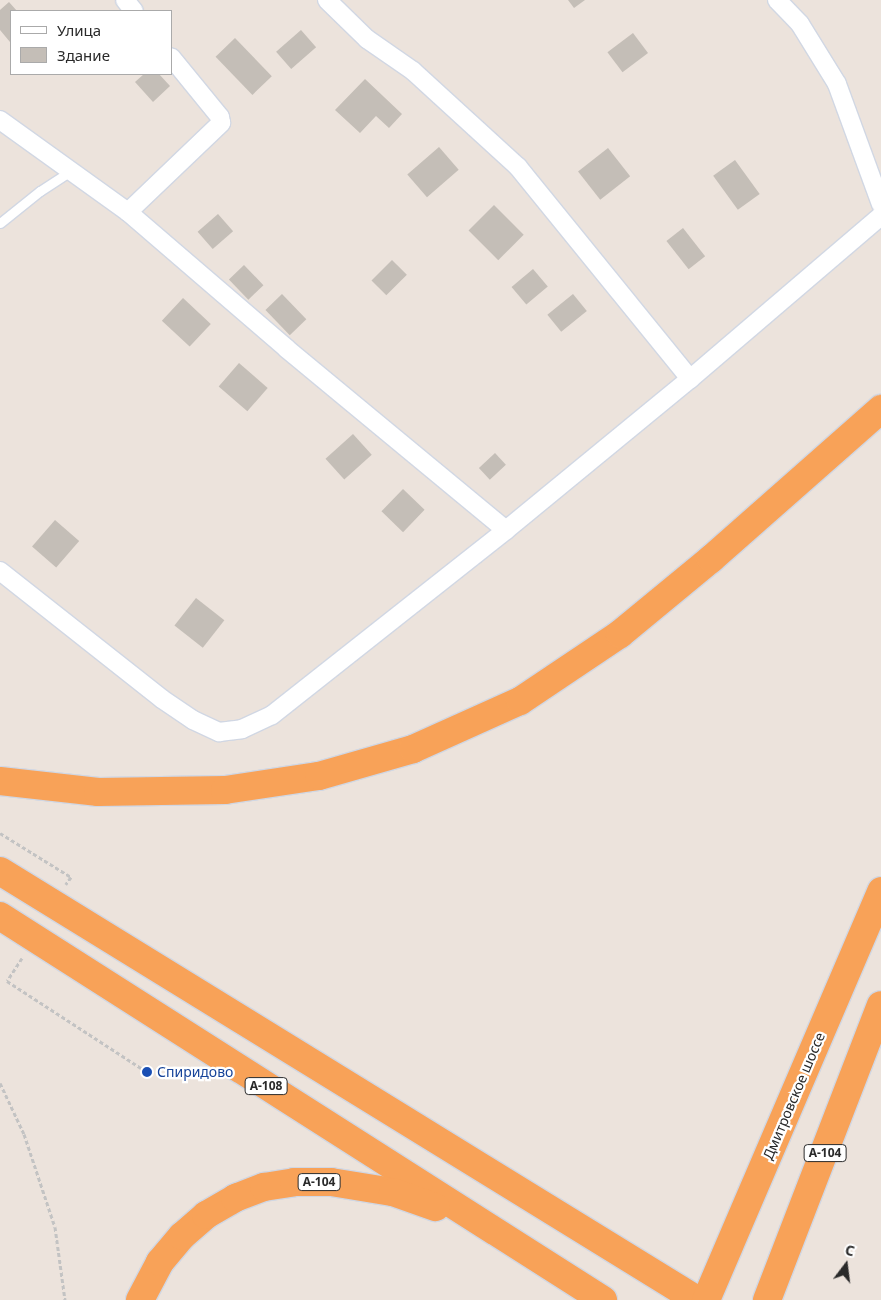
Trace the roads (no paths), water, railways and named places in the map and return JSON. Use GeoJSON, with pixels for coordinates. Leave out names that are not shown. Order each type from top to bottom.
{"type":"FeatureCollection","features":[{"type":"Feature","properties":{"kind":"highway"},"geometry":{"type":"LineString","coordinates":[[0,781],[98,792],[225,790],[319,776],[412,750],[520,701],[620,634],[711,560],[881,409]]}},
{"type":"Feature","properties":{"kind":"highway"},"geometry":{"type":"LineString","coordinates":[[0,871],[697,1300]]}},
{"type":"Feature","properties":{"kind":"highway","name":"Дмитровское шоссе"},"geometry":{"type":"LineString","coordinates":[[706,1300],[881,890]]}},
{"type":"Feature","properties":{"kind":"highway","name":"А-108"},"geometry":{"type":"LineString","coordinates":[[0,916],[533,1256]]}},
{"type":"Feature","properties":{"kind":"highway","name":"А-104"},"geometry":{"type":"LineString","coordinates":[[767,1300],[881,1005]]}},
{"type":"Feature","properties":{"kind":"highway","name":"А-104"},"geometry":{"type":"LineString","coordinates":[[140,1300],[160,1262],[182,1236],[206,1215],[235,1198],[257,1190],[294,1182],[331,1182],[393,1192],[467,1220],[533,1256],[603,1300]]}},
{"type":"Feature","properties":{"kind":"street"},"geometry":{"type":"LineString","coordinates":[[125,0],[133,10]]}},
{"type":"Feature","properties":{"kind":"street"},"geometry":{"type":"LineString","coordinates":[[327,0],[367,39],[413,71],[518,167],[690,379]]}},
{"type":"Feature","properties":{"kind":"street"},"geometry":{"type":"LineString","coordinates":[[777,0],[800,24],[837,84],[881,204]]}},
{"type":"Feature","properties":{"kind":"street"},"geometry":{"type":"LineString","coordinates":[[128,212],[221,123],[220,117],[172,58]]}},
{"type":"Feature","properties":{"kind":"street"},"geometry":{"type":"LineString","coordinates":[[0,120],[128,212],[287,349],[506,530]]}},
{"type":"Feature","properties":{"kind":"street"},"geometry":{"type":"LineString","coordinates":[[0,571],[162,699],[193,720],[219,732],[242,729],[272,716],[506,530],[690,379],[881,216]]}},
{"type":"Feature","properties":{"kind":"lane"},"geometry":{"type":"LineString","coordinates":[[0,223],[40,191],[71,171]]}},
{"type":"Feature","properties":{"kind":"place","name":"Спиридово"},"geometry":{"type":"Point","coordinates":[147,1072]}}]}
